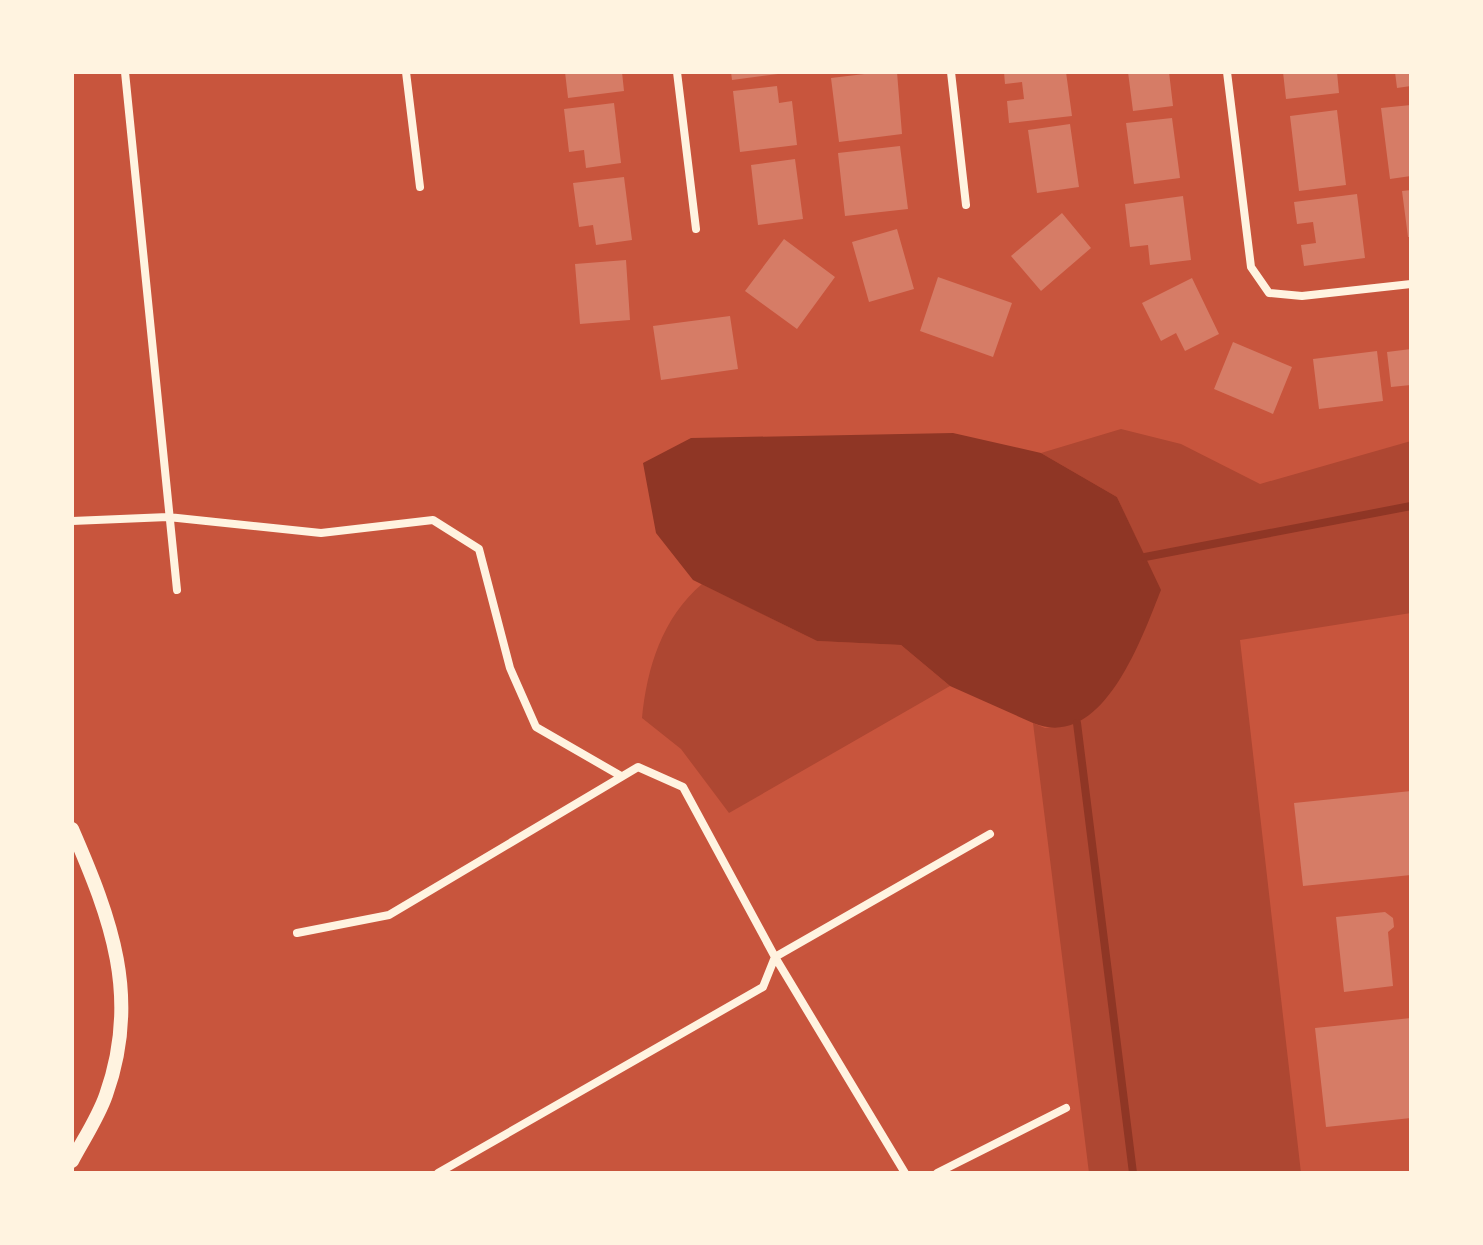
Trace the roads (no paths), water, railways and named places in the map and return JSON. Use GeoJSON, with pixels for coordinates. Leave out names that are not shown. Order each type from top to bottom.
{"type":"FeatureCollection","features":[{"type":"Feature","properties":{"kind":"street"},"geometry":{"type":"LineString","coordinates":[[125,72],[177,590]]}},
{"type":"Feature","properties":{"kind":"street"},"geometry":{"type":"LineString","coordinates":[[406,72],[420,187]]}},
{"type":"Feature","properties":{"kind":"street"},"geometry":{"type":"LineString","coordinates":[[677,72],[696,229]]}},
{"type":"Feature","properties":{"kind":"street"},"geometry":{"type":"LineString","coordinates":[[951,72],[966,205]]}},
{"type":"Feature","properties":{"kind":"street"},"geometry":{"type":"LineString","coordinates":[[1227,72],[1251,267],[1269,293],[1302,296],[1411,284]]}},
{"type":"Feature","properties":{"kind":"street"},"geometry":{"type":"LineString","coordinates":[[72,521],[168,517],[321,533],[433,520],[479,549],[510,668],[536,727],[621,776]]}},
{"type":"Feature","properties":{"kind":"street"},"geometry":{"type":"LineString","coordinates":[[297,933],[389,915],[638,767],[683,787],[775,957],[905,1173]]}},
{"type":"Feature","properties":{"kind":"street"},"geometry":{"type":"LineString","coordinates":[[72,829],[107,909],[122,981],[120,1039],[106,1097],[72,1161]]}},
{"type":"Feature","properties":{"kind":"street"},"geometry":{"type":"LineString","coordinates":[[438,1173],[763,987],[775,957],[990,834]]}},
{"type":"Feature","properties":{"kind":"street"},"geometry":{"type":"LineString","coordinates":[[937,1173],[1066,1108]]}},
{"type":"Feature","properties":{"kind":"waterway"},"geometry":{"type":"LineString","coordinates":[[1145,557],[1411,506]]}},
{"type":"Feature","properties":{"kind":"waterway"},"geometry":{"type":"LineString","coordinates":[[1077,723],[1133,1173]]}}]}
